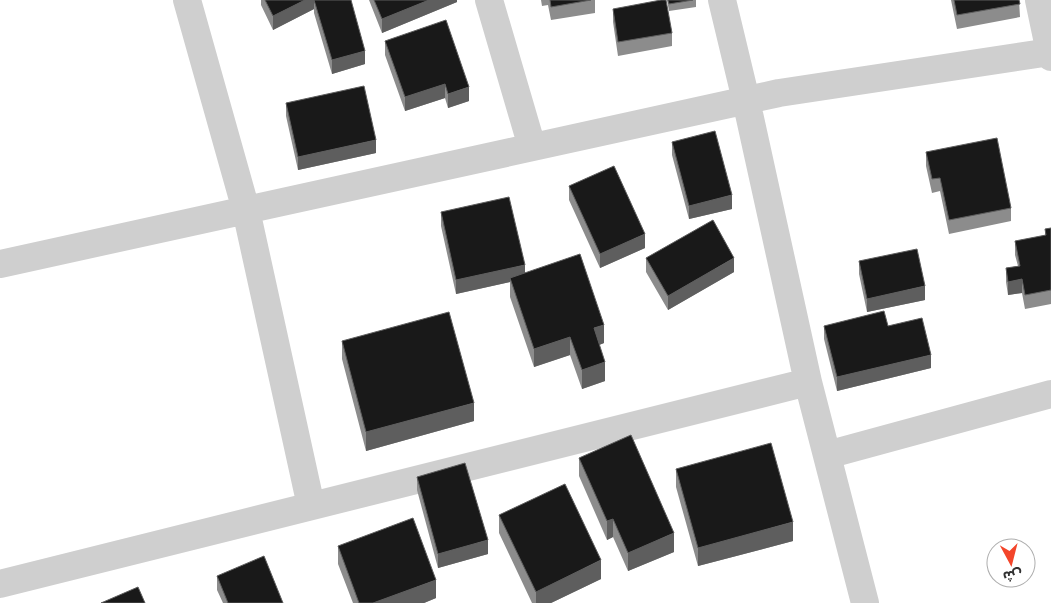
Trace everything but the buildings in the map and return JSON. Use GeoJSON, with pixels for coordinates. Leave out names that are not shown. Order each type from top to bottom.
{"type":"FeatureCollection","features":[{"type":"Feature","properties":{"kind":"street"},"geometry":{"type":"LineString","coordinates":[[187,0],[246,210],[311,506]]}},
{"type":"Feature","properties":{"kind":"street"},"geometry":{"type":"LineString","coordinates":[[489,0],[532,147]]}},
{"type":"Feature","properties":{"kind":"street"},"geometry":{"type":"LineString","coordinates":[[722,0],[808,382],[865,603]]}},
{"type":"Feature","properties":{"kind":"street"},"geometry":{"type":"LineString","coordinates":[[0,264],[779,93],[1050,54],[1039,0]]}},
{"type":"Feature","properties":{"kind":"street"},"geometry":{"type":"LineString","coordinates":[[0,584],[808,382]]}},
{"type":"Feature","properties":{"kind":"street"},"geometry":{"type":"LineString","coordinates":[[827,455],[1051,394]]}}]}
